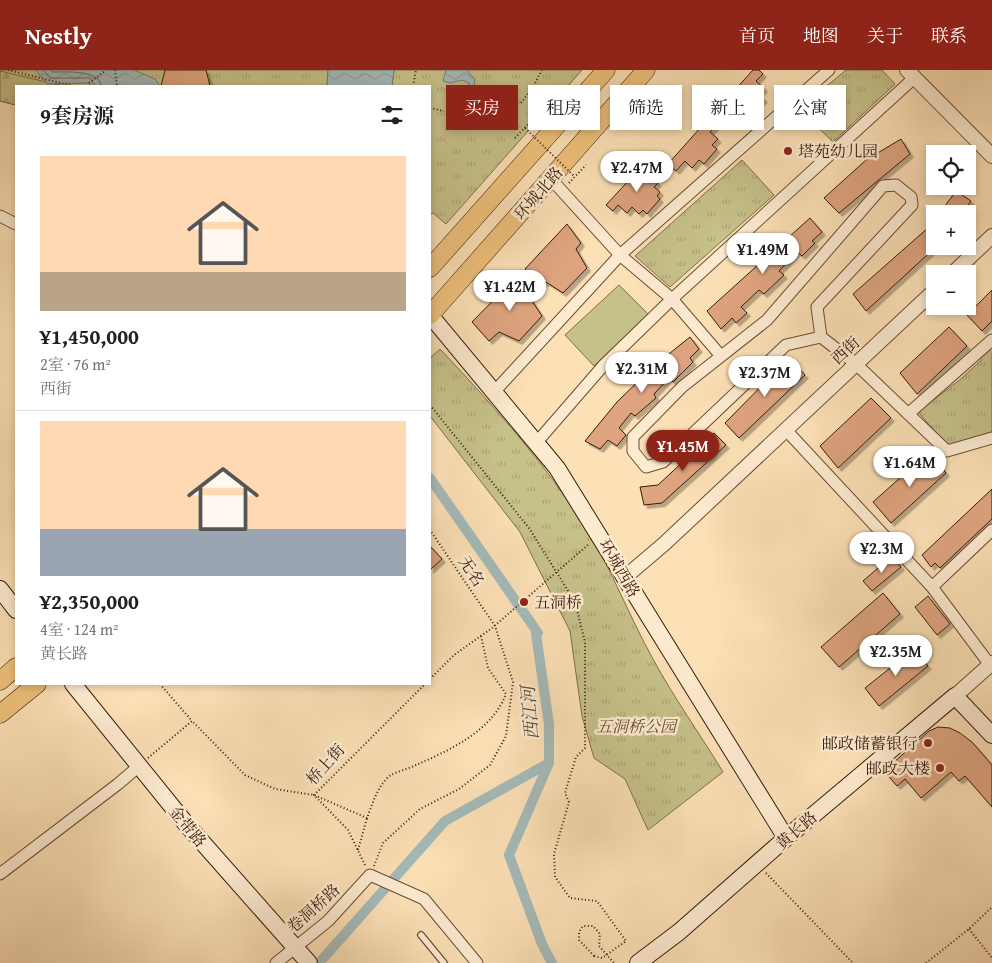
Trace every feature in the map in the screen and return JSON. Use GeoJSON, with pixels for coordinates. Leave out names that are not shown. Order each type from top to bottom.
{"type":"FeatureCollection","features":[{"type":"Feature","properties":{"kind":"main road","name":"环城北路"},"geometry":{"type":"LineString","coordinates":[[431,267],[606,70]]}},
{"type":"Feature","properties":{"kind":"main road","name":"环城北路"},"geometry":{"type":"LineString","coordinates":[[434,322],[558,184],[646,70]]}},
{"type":"Feature","properties":{"kind":"main road","name":"环城西路"},"geometry":{"type":"LineString","coordinates":[[434,322],[495,391],[557,468],[600,534],[624,578],[748,773],[786,838]]}},
{"type":"Feature","properties":{"kind":"main road"},"geometry":{"type":"LineString","coordinates":[[0,589],[15,609]]}},
{"type":"Feature","properties":{"kind":"main road"},"geometry":{"type":"LineString","coordinates":[[0,681],[15,668]]}},
{"type":"Feature","properties":{"kind":"main road"},"geometry":{"type":"LineString","coordinates":[[0,714],[36,685]]}},
{"type":"Feature","properties":{"kind":"main road","name":"金带路"},"geometry":{"type":"LineString","coordinates":[[74,685],[236,882],[309,963]]}},
{"type":"Feature","properties":{"kind":"main road","name":"黄长路"},"geometry":{"type":"LineString","coordinates":[[638,963],[679,932],[786,838],[955,696]]}},
{"type":"Feature","properties":{"kind":"main road"},"geometry":{"type":"LineString","coordinates":[[955,696],[992,735]]}},
{"type":"Feature","properties":{"kind":"street"},"geometry":{"type":"LineString","coordinates":[[495,391],[620,255],[829,70]]}},
{"type":"Feature","properties":{"kind":"street"},"geometry":{"type":"LineString","coordinates":[[537,442],[603,366],[911,74],[992,156]]}},
{"type":"Feature","properties":{"kind":"street"},"geometry":{"type":"LineString","coordinates":[[558,184],[620,255],[672,299],[721,356]]}},
{"type":"Feature","properties":{"kind":"street"},"geometry":{"type":"LineString","coordinates":[[821,337],[786,345],[663,462],[646,467],[633,450],[633,437],[682,387],[767,320],[883,186],[896,185],[911,197],[912,205],[817,307],[821,337],[856,364],[947,451],[992,438]]}},
{"type":"Feature","properties":{"kind":"street"},"geometry":{"type":"LineString","coordinates":[[0,216],[15,224]]}},
{"type":"Feature","properties":{"kind":"street"},"geometry":{"type":"LineString","coordinates":[[961,265],[992,236]]}},
{"type":"Feature","properties":{"kind":"street","name":"西街"},"geometry":{"type":"LineString","coordinates":[[624,578],[926,298]]}},
{"type":"Feature","properties":{"kind":"street"},"geometry":{"type":"LineString","coordinates":[[908,414],[992,340]]}},
{"type":"Feature","properties":{"kind":"street"},"geometry":{"type":"LineString","coordinates":[[786,430],[932,587],[991,664],[955,696]]}},
{"type":"Feature","properties":{"kind":"street"},"geometry":{"type":"LineString","coordinates":[[932,587],[992,530]]}},
{"type":"Feature","properties":{"kind":"street"},"geometry":{"type":"LineString","coordinates":[[0,874],[139,766]]}},
{"type":"Feature","properties":{"kind":"street"},"geometry":{"type":"LineString","coordinates":[[370,875],[424,898],[477,963]]}},
{"type":"Feature","properties":{"kind":"street","name":"卷洞桥路"},"geometry":{"type":"LineString","coordinates":[[276,963],[328,921],[370,875]]}},
{"type":"Feature","properties":{"kind":"lane"},"geometry":{"type":"LineString","coordinates":[[421,936],[444,963]]}},
{"type":"Feature","properties":{"kind":"path"},"geometry":{"type":"LineString","coordinates":[[8,70],[69,85]]}},
{"type":"Feature","properties":{"kind":"path"},"geometry":{"type":"LineString","coordinates":[[89,82],[106,70]]}},
{"type":"Feature","properties":{"kind":"path"},"geometry":{"type":"LineString","coordinates":[[115,70],[117,85]]}},
{"type":"Feature","properties":{"kind":"path"},"geometry":{"type":"LineString","coordinates":[[413,85],[416,70]]}},
{"type":"Feature","properties":{"kind":"path"},"geometry":{"type":"LineString","coordinates":[[521,102],[533,87],[542,70]]}},
{"type":"Feature","properties":{"kind":"path"},"geometry":{"type":"LineString","coordinates":[[431,108],[444,110]]}},
{"type":"Feature","properties":{"kind":"path"},"geometry":{"type":"LineString","coordinates":[[515,138],[528,125]]}},
{"type":"Feature","properties":{"kind":"path"},"geometry":{"type":"LineString","coordinates":[[525,128],[575,177]]}},
{"type":"Feature","properties":{"kind":"path"},"geometry":{"type":"LineString","coordinates":[[558,184],[575,177],[586,165]]}},
{"type":"Feature","properties":{"kind":"path"},"geometry":{"type":"LineString","coordinates":[[431,407],[530,528],[555,572],[575,602],[585,642],[585,748],[576,757],[565,793],[569,802],[554,854],[555,877],[570,898],[597,901],[626,941],[614,950],[608,954],[602,958],[594,956],[579,940],[579,932],[583,926],[594,926],[600,934],[599,946],[604,952],[609,957],[614,963]]}},
{"type":"Feature","properties":{"kind":"path","name":"无名"},"geometry":{"type":"LineString","coordinates":[[370,875],[383,843],[420,808],[459,790],[490,765],[506,736],[512,682],[495,626],[431,531]]}},
{"type":"Feature","properties":{"kind":"path"},"geometry":{"type":"LineString","coordinates":[[431,678],[454,655],[495,626],[600,534]]}},
{"type":"Feature","properties":{"kind":"path"},"geometry":{"type":"LineString","coordinates":[[358,850],[374,799],[390,775],[444,753],[470,737],[500,709],[506,694],[488,668],[482,636]]}},
{"type":"Feature","properties":{"kind":"path"},"geometry":{"type":"LineString","coordinates":[[161,685],[192,721],[245,775],[274,789],[314,795],[367,818]]}},
{"type":"Feature","properties":{"kind":"path","name":"桥上街"},"geometry":{"type":"LineString","coordinates":[[370,875],[348,830],[314,795],[424,685]]}},
{"type":"Feature","properties":{"kind":"path"},"geometry":{"type":"LineString","coordinates":[[139,766],[192,721]]}},
{"type":"Feature","properties":{"kind":"path"},"geometry":{"type":"LineString","coordinates":[[757,864],[853,963]]}},
{"type":"Feature","properties":{"kind":"path"},"geometry":{"type":"LineString","coordinates":[[926,963],[992,908]]}},
{"type":"Feature","properties":{"kind":"path"},"geometry":{"type":"LineString","coordinates":[[969,929],[992,958]]}},
{"type":"Feature","properties":{"kind":"green space"},"geometry":{"type":"Polygon","coordinates":[[[0,70],[328,70],[327,85],[15,85],[15,105],[0,101],[0,70]]]}},
{"type":"Feature","properties":{"kind":"green space"},"geometry":{"type":"Polygon","coordinates":[[[394,70],[582,70],[569,85],[528,85],[529,130],[446,224],[433,213],[431,214],[431,85],[392,85],[394,70]]]}},
{"type":"Feature","properties":{"kind":"green space"},"geometry":{"type":"Polygon","coordinates":[[[846,70],[882,70],[895,84],[846,130],[846,85],[828,85],[846,70]]]}},
{"type":"Feature","properties":{"kind":"green space"},"geometry":{"type":"Polygon","coordinates":[[[0,71],[59,85],[15,85],[15,105],[0,101],[0,71]]]}},
{"type":"Feature","properties":{"kind":"green space"},"geometry":{"type":"Polygon","coordinates":[[[821,130],[846,130],[833,142],[821,130]]]}},
{"type":"Feature","properties":{"kind":"green space"},"geometry":{"type":"Polygon","coordinates":[[[742,160],[774,195],[670,287],[635,256],[742,160]]]}},
{"type":"Feature","properties":{"kind":"green space"},"geometry":{"type":"Polygon","coordinates":[[[619,285],[648,314],[594,366],[565,335],[619,285]]]}},
{"type":"Feature","properties":{"kind":"green space","name":"五洞桥公园"},"geometry":{"type":"Polygon","coordinates":[[[440,349],[518,435],[570,504],[604,560],[644,643],[661,673],[723,772],[648,830],[625,779],[594,758],[582,716],[570,631],[520,532],[431,417],[431,357],[440,349]]]}},
{"type":"Feature","properties":{"kind":"green space"},"geometry":{"type":"Polygon","coordinates":[[[992,350],[992,432],[948,446],[918,412],[962,378],[992,350]]]}},
{"type":"Feature","properties":{"kind":"water"},"geometry":{"type":"Polygon","coordinates":[[[36,70],[134,70],[155,79],[159,85],[90,85],[89,83],[47,84],[36,70]]]}},
{"type":"Feature","properties":{"kind":"water"},"geometry":{"type":"Polygon","coordinates":[[[328,70],[394,70],[392,85],[327,85],[328,70]]]}},
{"type":"Feature","properties":{"kind":"water"},"geometry":{"type":"Polygon","coordinates":[[[446,70],[469,70],[468,72],[475,79],[474,85],[469,85],[469,83],[462,80],[450,83],[443,81],[446,70]]]}},
{"type":"Feature","properties":{"kind":"building"},"geometry":{"type":"Polygon","coordinates":[[[165,70],[206,70],[210,85],[161,85],[165,70]]]}},
{"type":"Feature","properties":{"kind":"building"},"geometry":{"type":"Polygon","coordinates":[[[753,70],[759,70],[763,74],[756,81],[761,85],[739,85],[753,70]]]}},
{"type":"Feature","properties":{"kind":"building"},"geometry":{"type":"Polygon","coordinates":[[[698,130],[712,130],[710,132],[718,139],[712,145],[717,149],[704,164],[699,160],[692,168],[685,161],[676,171],[668,164],[698,130]]]}},
{"type":"Feature","properties":{"kind":"building"},"geometry":{"type":"Polygon","coordinates":[[[901,139],[910,154],[839,213],[824,198],[866,160],[901,139]]]}},
{"type":"Feature","properties":{"kind":"building"},"geometry":{"type":"Polygon","coordinates":[[[644,164],[653,172],[650,175],[658,183],[654,187],[660,192],[657,196],[660,199],[647,214],[643,210],[639,214],[632,207],[627,213],[618,205],[613,211],[606,205],[644,164]]]}},
{"type":"Feature","properties":{"kind":"building"},"geometry":{"type":"Polygon","coordinates":[[[953,195],[962,195],[971,201],[968,205],[946,205],[953,195]]]}},
{"type":"Feature","properties":{"kind":"building"},"geometry":{"type":"Polygon","coordinates":[[[810,218],[822,232],[812,241],[815,243],[802,256],[797,252],[779,271],[784,275],[764,294],[759,290],[741,307],[747,313],[736,323],[732,318],[721,329],[707,311],[810,218]]]}},
{"type":"Feature","properties":{"kind":"building"},"geometry":{"type":"Polygon","coordinates":[[[567,224],[581,243],[576,249],[587,268],[563,293],[546,282],[540,285],[525,269],[567,224]]]}},
{"type":"Feature","properties":{"kind":"building"},"geometry":{"type":"Polygon","coordinates":[[[926,230],[927,255],[866,311],[853,294],[926,230]]]}},
{"type":"Feature","properties":{"kind":"building"},"geometry":{"type":"Polygon","coordinates":[[[520,273],[536,291],[530,298],[542,316],[519,341],[499,332],[489,341],[472,322],[520,273]]]}},
{"type":"Feature","properties":{"kind":"building"},"geometry":{"type":"Polygon","coordinates":[[[992,290],[992,321],[982,331],[967,315],[976,315],[976,306],[992,290]]]}},
{"type":"Feature","properties":{"kind":"building"},"geometry":{"type":"Polygon","coordinates":[[[949,327],[967,346],[917,394],[900,373],[949,327]]]}},
{"type":"Feature","properties":{"kind":"building"},"geometry":{"type":"Polygon","coordinates":[[[690,337],[699,349],[690,358],[693,362],[673,382],[669,378],[654,394],[656,398],[635,416],[631,413],[619,428],[626,435],[617,446],[608,440],[600,449],[585,441],[617,402],[655,365],[690,337]]]}},
{"type":"Feature","properties":{"kind":"building"},"geometry":{"type":"Polygon","coordinates":[[[789,358],[805,375],[739,438],[725,423],[789,358]]]}},
{"type":"Feature","properties":{"kind":"building"},"geometry":{"type":"Polygon","coordinates":[[[871,398],[891,418],[838,468],[820,446],[871,398]]]}},
{"type":"Feature","properties":{"kind":"building"},"geometry":{"type":"Polygon","coordinates":[[[714,433],[726,445],[662,503],[644,505],[640,487],[658,485],[714,433]]]}},
{"type":"Feature","properties":{"kind":"building"},"geometry":{"type":"Polygon","coordinates":[[[929,452],[946,473],[891,523],[873,502],[929,452]]]}},
{"type":"Feature","properties":{"kind":"building"},"geometry":{"type":"Polygon","coordinates":[[[992,489],[992,519],[940,568],[935,563],[931,567],[922,555],[992,489]]]}},
{"type":"Feature","properties":{"kind":"building"},"geometry":{"type":"Polygon","coordinates":[[[431,547],[442,559],[431,569],[431,547]]]}},
{"type":"Feature","properties":{"kind":"building"},"geometry":{"type":"Polygon","coordinates":[[[892,556],[901,567],[872,591],[863,581],[892,556]]]}},
{"type":"Feature","properties":{"kind":"building"},"geometry":{"type":"Polygon","coordinates":[[[883,593],[900,614],[839,667],[821,647],[883,593]]]}},
{"type":"Feature","properties":{"kind":"building"},"geometry":{"type":"Polygon","coordinates":[[[928,596],[950,624],[937,635],[915,607],[928,596]]]}},
{"type":"Feature","properties":{"kind":"building"},"geometry":{"type":"Polygon","coordinates":[[[914,649],[928,666],[879,706],[865,688],[914,649]]]}},
{"type":"Feature","properties":{"kind":"building","name":"邮政大楼"},"geometry":{"type":"Polygon","coordinates":[[[938,727],[950,728],[960,733],[972,742],[992,765],[992,807],[965,776],[959,781],[951,772],[921,798],[905,779],[897,786],[884,771],[929,731],[938,727]]]}},
{"type":"Feature","properties":{"kind":"waterway","name":"西江河"},"geometry":{"type":"LineString","coordinates":[[431,479],[538,633],[536,634],[549,724],[549,763],[509,855],[542,944],[552,963]]}},
{"type":"Feature","properties":{"kind":"waterway"},"geometry":{"type":"LineString","coordinates":[[319,963],[445,821],[549,763]]}},
{"type":"Feature","properties":{"kind":"tunnel"},"geometry":{"type":"LineString","coordinates":[[980,353],[992,356]]}},
{"type":"Feature","properties":{"kind":"place","name":"塔苑幼儿园"},"geometry":{"type":"Point","coordinates":[788,151]}},
{"type":"Feature","properties":{"kind":"place","name":"五洞桥"},"geometry":{"type":"Point","coordinates":[524,602]}},
{"type":"Feature","properties":{"kind":"place","name":"邮政储蓄银行"},"geometry":{"type":"Point","coordinates":[928,743]}},
{"type":"Feature","properties":{"kind":"place","name":"邮政大楼"},"geometry":{"type":"Point","coordinates":[940,768]}}]}
